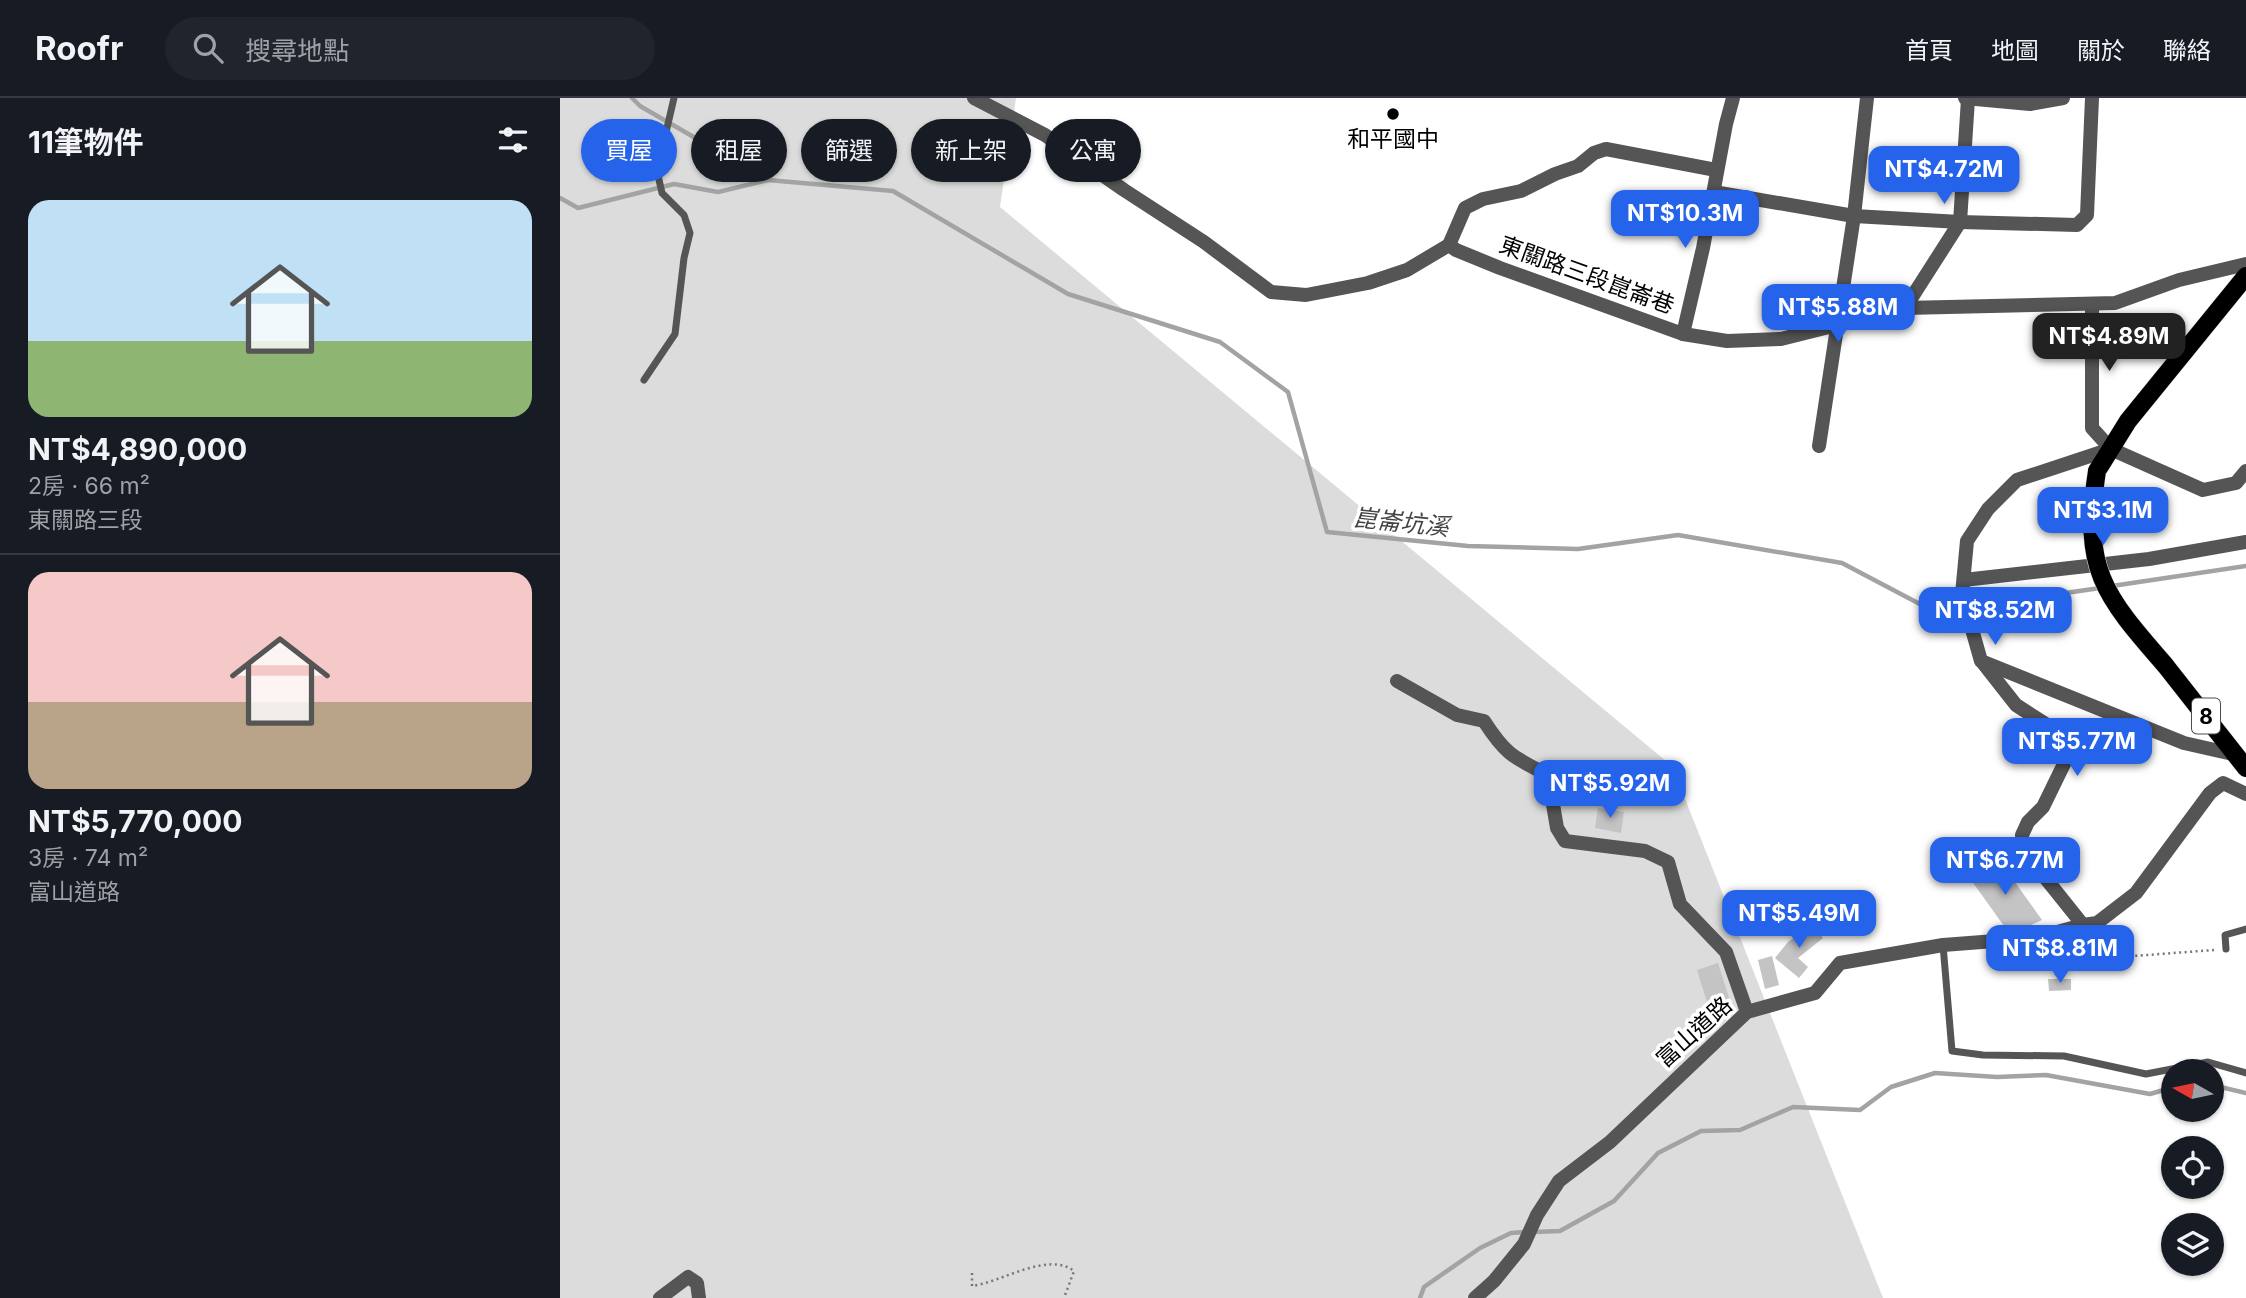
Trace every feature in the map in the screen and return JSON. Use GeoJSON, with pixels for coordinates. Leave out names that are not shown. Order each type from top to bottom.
{"type":"FeatureCollection","features":[{"type":"Feature","properties":{"kind":"main road","name":"8"},"geometry":{"type":"LineString","coordinates":[[2242,762],[2121,614],[2100,575],[2092,548],[2091,507],[2096,471],[2128,421],[2246,276]]}},
{"type":"Feature","properties":{"kind":"street"},"geometry":{"type":"LineString","coordinates":[[974,98],[1045,135],[1205,242],[1271,292],[1306,295],[1368,283],[1407,270],[1449,245],[1465,208],[1483,199],[1521,191],[1577,166],[1594,153],[1606,149],[1716,170]]}},
{"type":"Feature","properties":{"kind":"street"},"geometry":{"type":"LineString","coordinates":[[1683,334],[1714,192],[1716,170],[1734,98]]}},
{"type":"Feature","properties":{"kind":"street"},"geometry":{"type":"LineString","coordinates":[[1819,446],[1854,216],[1867,98]]}},
{"type":"Feature","properties":{"kind":"street"},"geometry":{"type":"LineString","coordinates":[[1905,308],[1960,222],[1966,98],[2030,104],[2063,98]]}},
{"type":"Feature","properties":{"kind":"street"},"geometry":{"type":"LineString","coordinates":[[1714,192],[1854,216],[2077,225],[2087,215],[2092,98]]}},
{"type":"Feature","properties":{"kind":"street","name":"東關路三段崑崙巷"},"geometry":{"type":"LineString","coordinates":[[1449,245],[1500,268],[1683,334],[1727,341],[1769,340],[1838,326],[1905,308],[2115,303],[2179,280],[2246,264]]}},
{"type":"Feature","properties":{"kind":"street"},"geometry":{"type":"LineString","coordinates":[[2092,304],[2092,428],[2111,449],[2203,490],[2236,483],[2246,471]]}},
{"type":"Feature","properties":{"kind":"street"},"geometry":{"type":"LineString","coordinates":[[2083,925],[2023,850],[2022,835],[2028,822],[2043,807],[2064,764],[2066,752],[2058,732],[2016,705],[1980,660],[1962,594],[1967,541],[1988,509],[2017,480],[2111,449]]}},
{"type":"Feature","properties":{"kind":"street"},"geometry":{"type":"LineString","coordinates":[[1964,580],[2149,559],[2246,542]]}},
{"type":"Feature","properties":{"kind":"street"},"geometry":{"type":"LineString","coordinates":[[1980,660],[2184,743],[2242,762]]}},
{"type":"Feature","properties":{"kind":"street"},"geometry":{"type":"LineString","coordinates":[[1397,681],[1457,715],[1484,721],[1497,743],[1509,755],[1548,775],[1557,828],[1565,841],[1645,852],[1668,862],[1680,904],[1726,952],[1747,1012]]}},
{"type":"Feature","properties":{"kind":"street","name":"富山道路"},"geometry":{"type":"LineString","coordinates":[[1475,1298],[1494,1281],[1524,1244],[1536,1215],[1559,1181],[1610,1142],[1747,1012],[1815,993],[1840,963],[1944,945],[2035,938],[2097,923],[2136,893],[2210,793],[2223,783],[2246,794]]}},
{"type":"Feature","properties":{"kind":"street"},"geometry":{"type":"LineString","coordinates":[[660,1298],[688,1277],[697,1283],[699,1298]]}},
{"type":"Feature","properties":{"kind":"lane"},"geometry":{"type":"LineString","coordinates":[[644,380],[675,334],[684,258],[690,233],[684,215],[662,193],[657,171],[674,98]]}},
{"type":"Feature","properties":{"kind":"lane"},"geometry":{"type":"LineString","coordinates":[[2226,949],[2225,935],[2246,929]]}},
{"type":"Feature","properties":{"kind":"lane"},"geometry":{"type":"LineString","coordinates":[[1944,945],[1952,1051],[1983,1055],[2064,1056],[2146,1074],[2208,1062],[2246,1073]]}},
{"type":"Feature","properties":{"kind":"path"},"geometry":{"type":"LineString","coordinates":[[2035,938],[2053,962],[2057,979]]}},
{"type":"Feature","properties":{"kind":"path"},"geometry":{"type":"LineString","coordinates":[[2053,962],[2226,949]]}},
{"type":"Feature","properties":{"kind":"path"},"geometry":{"type":"LineString","coordinates":[[972,1273],[972,1286],[1039,1265],[1066,1265],[1074,1271],[1064,1298]]}},
{"type":"Feature","properties":{"kind":"shaded area"},"geometry":{"type":"Polygon","coordinates":[[[560,98],[1016,98],[1013,119],[911,119],[911,182],[1004,182],[1000,207],[1672,766],[1883,1298],[560,1298],[560,98]]]}},
{"type":"Feature","properties":{"kind":"building"},"geometry":{"type":"Polygon","coordinates":[[[1598,808],[1624,812],[1621,833],[1595,828],[1598,808]]]}},
{"type":"Feature","properties":{"kind":"building"},"geometry":{"type":"Polygon","coordinates":[[[1999,860],[2042,920],[2031,925],[2004,926],[1971,880],[1999,860]]]}},
{"type":"Feature","properties":{"kind":"building"},"geometry":{"type":"Polygon","coordinates":[[[1812,924],[1823,938],[1798,958],[1808,967],[1799,978],[1775,958],[1788,942],[1812,924]]]}},
{"type":"Feature","properties":{"kind":"building"},"geometry":{"type":"Polygon","coordinates":[[[1772,956],[1779,985],[1765,989],[1758,960],[1772,956]]]}},
{"type":"Feature","properties":{"kind":"building"},"geometry":{"type":"Polygon","coordinates":[[[1718,963],[1729,998],[1708,1005],[1697,970],[1718,963]]]}},
{"type":"Feature","properties":{"kind":"building"},"geometry":{"type":"Polygon","coordinates":[[[2048,979],[2071,979],[2071,990],[2049,991],[2048,979]]]}},
{"type":"Feature","properties":{"kind":"waterway","name":"崑崙坑溪"},"geometry":{"type":"LineString","coordinates":[[632,98],[640,106],[768,180],[893,191],[1068,294],[1220,342],[1288,392],[1327,532],[1468,546],[1578,549],[1678,535],[1842,563],[1935,612],[2100,588]]}},
{"type":"Feature","properties":{"kind":"waterway"},"geometry":{"type":"LineString","coordinates":[[560,198],[578,208],[674,184],[718,192],[760,182]]}},
{"type":"Feature","properties":{"kind":"waterway","name":"崑崙坑溪"},"geometry":{"type":"LineString","coordinates":[[2112,586],[2246,566]]}},
{"type":"Feature","properties":{"kind":"waterway"},"geometry":{"type":"LineString","coordinates":[[1534,1232],[1560,1231],[1614,1201],[1658,1153],[1701,1131],[1740,1130],[1793,1107],[1860,1110],[1891,1087],[1935,1073],[1997,1077],[2046,1075],[2150,1094],[2161,1091]]}},
{"type":"Feature","properties":{"kind":"waterway"},"geometry":{"type":"LineString","coordinates":[[2224,1088],[2246,1093]]}},
{"type":"Feature","properties":{"kind":"waterway"},"geometry":{"type":"LineString","coordinates":[[1420,1298],[1424,1287],[1480,1248],[1511,1233],[1525,1232]]}},
{"type":"Feature","properties":{"kind":"place","name":"和平國中"},"geometry":{"type":"Point","coordinates":[1393,114]}}]}
